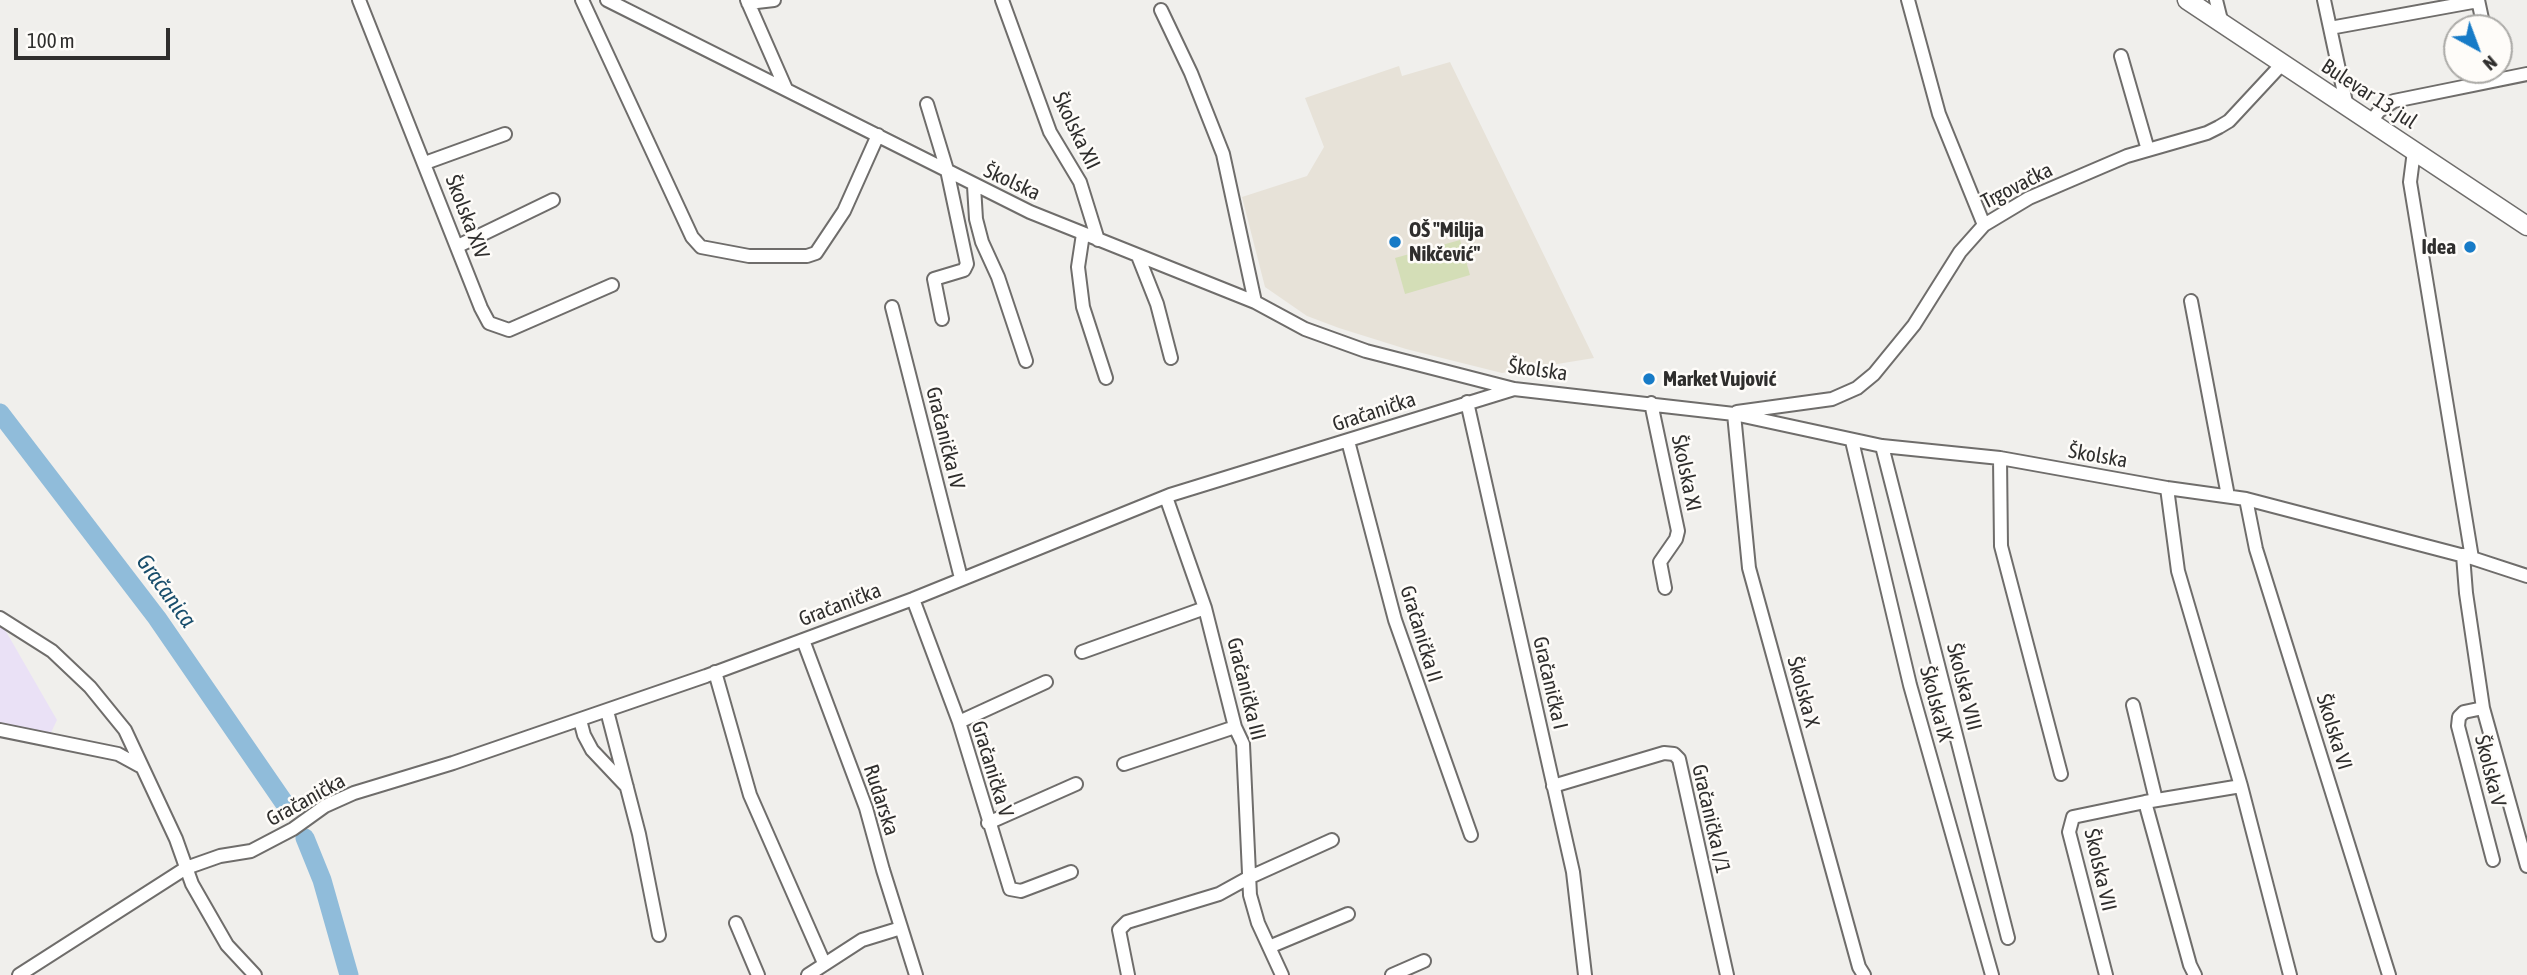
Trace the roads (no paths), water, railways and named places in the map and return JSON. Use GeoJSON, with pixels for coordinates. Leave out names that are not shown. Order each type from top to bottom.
{"type":"FeatureCollection","features":[{"type":"Feature","properties":{"kind":"street","name":"Školska XIV"},"geometry":{"type":"LineString","coordinates":[[359,0],[489,323],[509,330],[612,285]]}},
{"type":"Feature","properties":{"kind":"street"},"geometry":{"type":"LineString","coordinates":[[582,0],[692,237],[701,247],[749,256],[807,256],[816,253],[844,211],[878,135]]}},
{"type":"Feature","properties":{"kind":"street","name":"Školska"},"geometry":{"type":"LineString","coordinates":[[607,0],[974,186],[1083,234],[1255,302],[1304,329],[1366,351],[1514,389],[1734,414],[1882,446],[2000,458],[2167,488],[2246,499],[2467,556],[2527,576]]}},
{"type":"Feature","properties":{"kind":"street"},"geometry":{"type":"LineString","coordinates":[[774,0],[747,1],[786,89]]}},
{"type":"Feature","properties":{"kind":"street","name":"Školska XII"},"geometry":{"type":"LineString","coordinates":[[1002,0],[1050,132],[1080,182],[1098,240]]}},
{"type":"Feature","properties":{"kind":"street"},"geometry":{"type":"LineString","coordinates":[[1908,0],[1940,114],[1984,225]]}},
{"type":"Feature","properties":{"kind":"street","name":"Bulevar 13. jul"},"geometry":{"type":"LineString","coordinates":[[2187,0],[2527,226]]}},
{"type":"Feature","properties":{"kind":"street"},"geometry":{"type":"LineString","coordinates":[[2216,0],[2222,24]]}},
{"type":"Feature","properties":{"kind":"street"},"geometry":{"type":"LineString","coordinates":[[2324,0],[2347,108]]}},
{"type":"Feature","properties":{"kind":"street"},"geometry":{"type":"LineString","coordinates":[[2330,28],[2478,1]]}},
{"type":"Feature","properties":{"kind":"street"},"geometry":{"type":"LineString","coordinates":[[1161,10],[1191,73],[1223,154],[1255,302]]}},
{"type":"Feature","properties":{"kind":"street"},"geometry":{"type":"LineString","coordinates":[[2121,56],[2148,150]]}},
{"type":"Feature","properties":{"kind":"street","name":"Trgovačka"},"geometry":{"type":"LineString","coordinates":[[1734,414],[1742,410],[1832,399],[1857,388],[1874,374],[1914,325],[1960,253],[1984,225],[2029,198],[2127,156],[2207,133],[2219,127],[2229,121],[2282,64]]}},
{"type":"Feature","properties":{"kind":"street"},"geometry":{"type":"LineString","coordinates":[[2370,123],[2379,111],[2394,101],[2461,84]]}},
{"type":"Feature","properties":{"kind":"street"},"geometry":{"type":"LineString","coordinates":[[927,104],[947,170],[967,267],[934,279],[942,319]]}},
{"type":"Feature","properties":{"kind":"street"},"geometry":{"type":"LineString","coordinates":[[425,163],[505,134]]}},
{"type":"Feature","properties":{"kind":"street","name":"Školska V"},"geometry":{"type":"LineString","coordinates":[[2414,151],[2410,182],[2467,556],[2466,593],[2483,708],[2527,866]]}},
{"type":"Feature","properties":{"kind":"street"},"geometry":{"type":"LineString","coordinates":[[974,186],[976,219],[982,242],[998,276],[1026,361]]}},
{"type":"Feature","properties":{"kind":"street"},"geometry":{"type":"LineString","coordinates":[[458,246],[553,200]]}},
{"type":"Feature","properties":{"kind":"street"},"geometry":{"type":"LineString","coordinates":[[1083,234],[1078,267],[1083,307],[1106,378]]}},
{"type":"Feature","properties":{"kind":"street"},"geometry":{"type":"LineString","coordinates":[[1138,256],[1157,304],[1171,358]]}},
{"type":"Feature","properties":{"kind":"street"},"geometry":{"type":"LineString","coordinates":[[2191,301],[2228,496]]}},
{"type":"Feature","properties":{"kind":"street","name":"Gračanička IV"},"geometry":{"type":"LineString","coordinates":[[892,307],[961,578]]}},
{"type":"Feature","properties":{"kind":"street","name":"Gračanička"},"geometry":{"type":"LineString","coordinates":[[19,975],[186,868],[220,856],[251,851],[293,830],[325,806],[354,793],[607,711],[803,640],[913,599],[1166,497],[1514,389]]}},
{"type":"Feature","properties":{"kind":"street","name":"Gračanička I"},"geometry":{"type":"LineString","coordinates":[[1467,402],[1573,872],[1585,975]]}},
{"type":"Feature","properties":{"kind":"street","name":"Školska XI"},"geometry":{"type":"LineString","coordinates":[[1651,403],[1678,531],[1676,539],[1660,562],[1665,588]]}},
{"type":"Feature","properties":{"kind":"street","name":"Školska X"},"geometry":{"type":"LineString","coordinates":[[1734,414],[1749,568],[1859,967],[1864,975]]}},
{"type":"Feature","properties":{"kind":"street","name":"Školska IX"},"geometry":{"type":"LineString","coordinates":[[1852,440],[1910,685],[1992,975]]}},
{"type":"Feature","properties":{"kind":"street","name":"Gračanička II"},"geometry":{"type":"LineString","coordinates":[[1348,441],[1395,620],[1471,835]]}},
{"type":"Feature","properties":{"kind":"street","name":"Školska VIII"},"geometry":{"type":"LineString","coordinates":[[1882,446],[2008,938]]}},
{"type":"Feature","properties":{"kind":"street"},"geometry":{"type":"LineString","coordinates":[[2000,458],[2001,546],[2061,774]]}},
{"type":"Feature","properties":{"kind":"street"},"geometry":{"type":"LineString","coordinates":[[2167,488],[2178,571],[2241,786],[2290,975]]}},
{"type":"Feature","properties":{"kind":"street","name":"Gračanička III"},"geometry":{"type":"LineString","coordinates":[[1166,497],[1205,608],[1235,727],[1243,744],[1248,878],[1253,908],[1282,975]]}},
{"type":"Feature","properties":{"kind":"street","name":"Školska VI"},"geometry":{"type":"LineString","coordinates":[[2246,499],[2256,549],[2389,975]]}},
{"type":"Feature","properties":{"kind":"street","name":"Gračanička V"},"geometry":{"type":"LineString","coordinates":[[913,599],[959,722],[1007,883],[1013,891],[1021,891],[1071,872]]}},
{"type":"Feature","properties":{"kind":"street"},"geometry":{"type":"LineString","coordinates":[[1082,652],[1205,608]]}},
{"type":"Feature","properties":{"kind":"street"},"geometry":{"type":"LineString","coordinates":[[0,618],[52,651],[90,687],[125,730],[176,839],[192,884],[227,945],[255,975]]}},
{"type":"Feature","properties":{"kind":"street","name":"Rudarska"},"geometry":{"type":"LineString","coordinates":[[803,640],[866,808],[916,975]]}},
{"type":"Feature","properties":{"kind":"street"},"geometry":{"type":"LineString","coordinates":[[715,672],[750,795],[824,963]]}},
{"type":"Feature","properties":{"kind":"street"},"geometry":{"type":"LineString","coordinates":[[959,722],[1046,682]]}},
{"type":"Feature","properties":{"kind":"street"},"geometry":{"type":"LineString","coordinates":[[2133,705],[2150,801],[2190,965],[2195,975]]}},
{"type":"Feature","properties":{"kind":"street","name":"Školska V"},"geometry":{"type":"LineString","coordinates":[[2483,708],[2464,712],[2459,717],[2458,726],[2493,860]]}},
{"type":"Feature","properties":{"kind":"street"},"geometry":{"type":"LineString","coordinates":[[607,711],[639,834],[659,935]]}},
{"type":"Feature","properties":{"kind":"street"},"geometry":{"type":"LineString","coordinates":[[580,720],[592,750],[627,787]]}},
{"type":"Feature","properties":{"kind":"street"},"geometry":{"type":"LineString","coordinates":[[1124,764],[1235,727]]}},
{"type":"Feature","properties":{"kind":"street"},"geometry":{"type":"LineString","coordinates":[[0,730],[118,754],[141,766]]}},
{"type":"Feature","properties":{"kind":"street","name":"Gračanička I/1"},"geometry":{"type":"LineString","coordinates":[[1553,786],[1664,753],[1674,754],[1679,760],[1727,975]]}},
{"type":"Feature","properties":{"kind":"street"},"geometry":{"type":"LineString","coordinates":[[988,823],[1076,784]]}},
{"type":"Feature","properties":{"kind":"street","name":"Školska VII"},"geometry":{"type":"LineString","coordinates":[[2106,975],[2068,832],[2073,817],[2241,786]]}},
{"type":"Feature","properties":{"kind":"street"},"geometry":{"type":"LineString","coordinates":[[1128,975],[1119,930],[1126,922],[1219,894],[1332,840]]}},
{"type":"Feature","properties":{"kind":"street"},"geometry":{"type":"LineString","coordinates":[[1269,947],[1348,914]]}},
{"type":"Feature","properties":{"kind":"street"},"geometry":{"type":"LineString","coordinates":[[736,923],[758,975]]}},
{"type":"Feature","properties":{"kind":"street"},"geometry":{"type":"LineString","coordinates":[[808,975],[862,940],[901,928]]}},
{"type":"Feature","properties":{"kind":"street"},"geometry":{"type":"LineString","coordinates":[[1392,975],[1424,961]]}},
{"type":"Feature","properties":{"kind":"waterway","name":"Gračanica"},"geometry":{"type":"LineString","coordinates":[[0,413],[157,618],[285,804]]}},
{"type":"Feature","properties":{"kind":"waterway","name":"Gračanica"},"geometry":{"type":"LineString","coordinates":[[305,838],[322,880],[349,975]]}},
{"type":"Feature","properties":{"kind":"place","name":"OŠ \"Milija Nikčević\""},"geometry":{"type":"Point","coordinates":[1395,242]}},
{"type":"Feature","properties":{"kind":"place","name":"Idea"},"geometry":{"type":"Point","coordinates":[2470,247]}},
{"type":"Feature","properties":{"kind":"place","name":"Market Vujović"},"geometry":{"type":"Point","coordinates":[1649,379]}}]}
